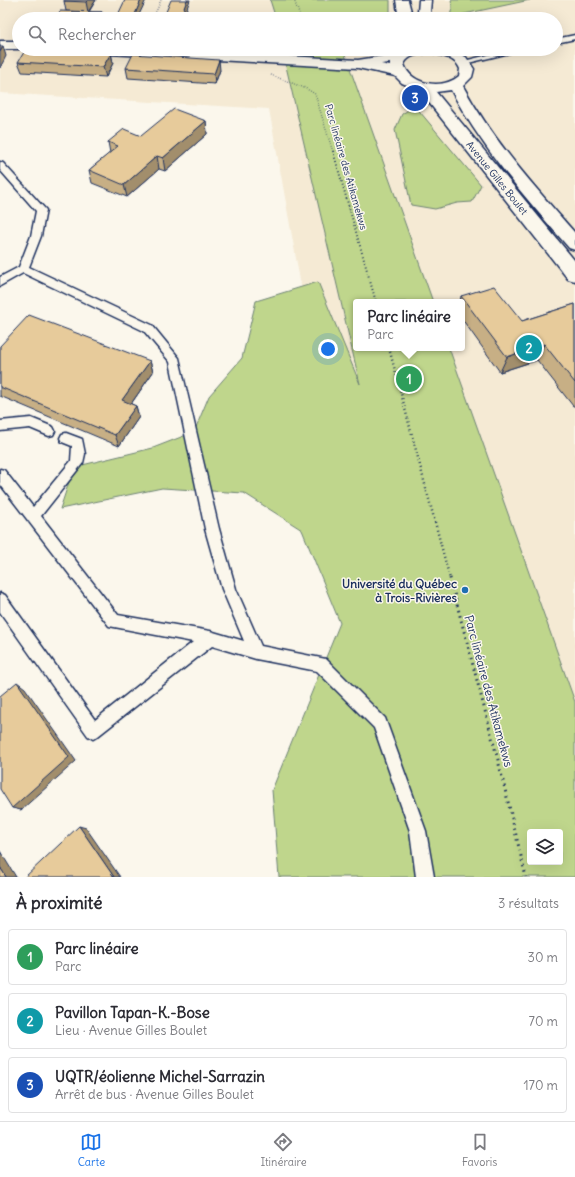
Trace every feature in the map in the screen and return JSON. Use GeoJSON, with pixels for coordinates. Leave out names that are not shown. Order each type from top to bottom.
{"type":"FeatureCollection","features":[{"type":"Feature","properties":{"kind":"street"},"geometry":{"type":"LineString","coordinates":[[402,0],[405,12]]}},
{"type":"Feature","properties":{"kind":"street"},"geometry":{"type":"LineString","coordinates":[[424,12],[425,0]]}},
{"type":"Feature","properties":{"kind":"street"},"geometry":{"type":"LineString","coordinates":[[0,45],[12,46]]}},
{"type":"Feature","properties":{"kind":"street"},"geometry":{"type":"LineString","coordinates":[[216,56],[358,64],[398,72],[396,63],[402,56]]}},
{"type":"Feature","properties":{"kind":"street"},"geometry":{"type":"LineString","coordinates":[[358,64],[392,56]]}},
{"type":"Feature","properties":{"kind":"street"},"geometry":{"type":"LineString","coordinates":[[455,56],[464,62],[467,68],[467,74],[463,80],[455,84]]}},
{"type":"Feature","properties":{"kind":"street","name":"Avenue Gilles Boulet"},"geometry":{"type":"LineString","coordinates":[[398,72],[405,80],[424,87],[435,88],[455,84],[470,113],[509,168],[575,244]]}},
{"type":"Feature","properties":{"kind":"street","name":"Avenue Gilles Boulet"},"geometry":{"type":"LineString","coordinates":[[424,87],[439,103],[457,128],[574,271]]}},
{"type":"Feature","properties":{"kind":"lane"},"geometry":{"type":"LineString","coordinates":[[563,39],[574,36],[575,38]]}},
{"type":"Feature","properties":{"kind":"lane"},"geometry":{"type":"LineString","coordinates":[[464,62],[491,56]]}},
{"type":"Feature","properties":{"kind":"lane"},"geometry":{"type":"LineString","coordinates":[[0,165],[41,210],[36,236],[23,269],[0,282]]}},
{"type":"Feature","properties":{"kind":"lane"},"geometry":{"type":"LineString","coordinates":[[23,269],[148,328],[175,360],[212,529],[229,590],[256,652]]}},
{"type":"Feature","properties":{"kind":"lane"},"geometry":{"type":"LineString","coordinates":[[0,426],[31,422],[49,431]]}},
{"type":"Feature","properties":{"kind":"lane"},"geometry":{"type":"LineString","coordinates":[[33,516],[77,462],[79,454],[78,443],[66,438]]}},
{"type":"Feature","properties":{"kind":"lane"},"geometry":{"type":"LineString","coordinates":[[0,474],[114,621],[210,638],[256,652],[321,664],[380,723],[418,831],[425,877]]}},
{"type":"Feature","properties":{"kind":"lane"},"geometry":{"type":"LineString","coordinates":[[0,600],[93,731],[210,638]]}},
{"type":"Feature","properties":{"kind":"path"},"geometry":{"type":"LineString","coordinates":[[156,12],[160,0]]}},
{"type":"Feature","properties":{"kind":"path"},"geometry":{"type":"LineString","coordinates":[[294,0],[298,12]]}},
{"type":"Feature","properties":{"kind":"path","name":"Parc linéaire des Atikamekws"},"geometry":{"type":"LineString","coordinates":[[268,70],[270,74],[282,80],[306,87],[315,94],[340,174],[375,299]]}},
{"type":"Feature","properties":{"kind":"path","name":"Parc linéaire des Atikamekws"},"geometry":{"type":"LineString","coordinates":[[390,351],[498,760],[526,877]]}},
{"type":"Feature","properties":{"kind":"shaded area","name":"Université du Québec à Trois-Rivières"},"geometry":{"type":"Polygon","coordinates":[[[0,0],[575,0],[575,877],[408,877],[269,109],[0,93],[0,0]]]}},
{"type":"Feature","properties":{"kind":"green space"},"geometry":{"type":"Polygon","coordinates":[[[270,0],[390,0],[390,12],[274,12],[270,0]]]}},
{"type":"Feature","properties":{"kind":"green space"},"geometry":{"type":"Polygon","coordinates":[[[451,0],[530,0],[474,12],[451,12],[451,0]]]}},
{"type":"Feature","properties":{"kind":"green space"},"geometry":{"type":"Polygon","coordinates":[[[284,56],[345,56],[432,299],[353,299],[353,351],[450,351],[575,702],[575,877],[279,877],[272,790],[340,623],[302,530],[244,493],[162,488],[60,509],[74,467],[153,448],[194,432],[209,396],[242,358],[256,301],[318,282],[360,384],[284,56]]]}},
{"type":"Feature","properties":{"kind":"green space"},"geometry":{"type":"Polygon","coordinates":[[[415,106],[481,185],[472,202],[457,203],[435,209],[411,205],[395,130],[402,114],[415,106]]]}},
{"type":"Feature","properties":{"kind":"building"},"geometry":{"type":"Polygon","coordinates":[[[64,0],[88,0],[86,2],[64,0]]]}},
{"type":"Feature","properties":{"kind":"building"},"geometry":{"type":"Polygon","coordinates":[[[125,0],[141,0],[136,12],[119,12],[125,0]]]}},
{"type":"Feature","properties":{"kind":"building"},"geometry":{"type":"Polygon","coordinates":[[[171,0],[187,0],[183,12],[166,12],[171,0]]]}},
{"type":"Feature","properties":{"kind":"building"},"geometry":{"type":"Polygon","coordinates":[[[60,11],[102,12],[60,12],[60,11]]]}},
{"type":"Feature","properties":{"kind":"building"},"geometry":{"type":"Polygon","coordinates":[[[22,56],[109,56],[103,67],[18,62],[22,56]]]}},
{"type":"Feature","properties":{"kind":"building"},"geometry":{"type":"Polygon","coordinates":[[[132,56],[162,56],[219,60],[214,74],[126,68],[132,56]]]}},
{"type":"Feature","properties":{"kind":"building"},"geometry":{"type":"Polygon","coordinates":[[[174,109],[206,121],[163,158],[157,156],[124,185],[89,170],[118,146],[108,142],[124,129],[141,136],[174,109]]]}},
{"type":"Feature","properties":{"kind":"building"},"geometry":{"type":"Polygon","coordinates":[[[494,286],[522,321],[575,304],[575,383],[544,344],[507,357],[465,301],[465,299],[461,296],[494,286]]]}},
{"type":"Feature","properties":{"kind":"building"},"geometry":{"type":"Polygon","coordinates":[[[29,315],[150,361],[122,400],[136,406],[115,435],[0,387],[0,346],[29,315]]]}},
{"type":"Feature","properties":{"kind":"building"},"geometry":{"type":"Polygon","coordinates":[[[17,682],[69,757],[12,808],[0,789],[0,696],[17,682]]]}},
{"type":"Feature","properties":{"kind":"building"},"geometry":{"type":"Polygon","coordinates":[[[79,826],[114,877],[25,877],[79,826]]]}},
{"type":"Feature","properties":{"kind":"building"},"geometry":{"type":"Polygon","coordinates":[[[0,867],[6,877],[0,877],[0,867]]]}},
{"type":"Feature","properties":{"kind":"place","name":"UQTR/éolienne Michel-Sarrazin"},"geometry":{"type":"Point","coordinates":[415,98]}},
{"type":"Feature","properties":{"kind":"place","name":"Pavillon Tapan-K.-Bose"},"geometry":{"type":"Point","coordinates":[529,348]}},
{"type":"Feature","properties":{"kind":"place","name":"Parc linéaire"},"geometry":{"type":"Point","coordinates":[409,379]}},
{"type":"Feature","properties":{"kind":"place","name":"Université du Québec à Trois-Rivières"},"geometry":{"type":"Point","coordinates":[465,590]}}]}
